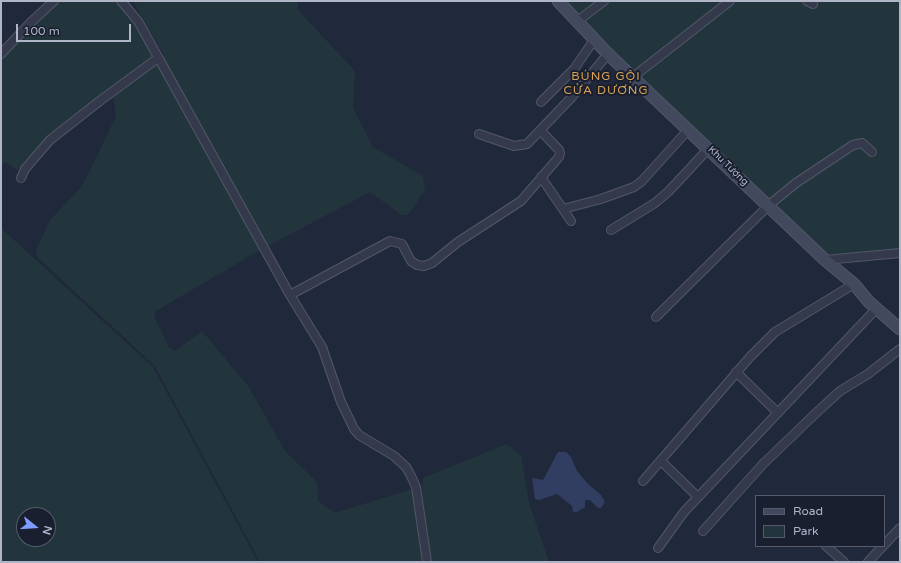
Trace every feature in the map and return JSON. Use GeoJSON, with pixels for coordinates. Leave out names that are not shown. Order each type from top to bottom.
{"type":"FeatureCollection","features":[{"type":"Feature","properties":{"kind":"street"},"geometry":{"type":"LineString","coordinates":[[1,54],[31,22],[54,1]]}},
{"type":"Feature","properties":{"kind":"street"},"geometry":{"type":"LineString","coordinates":[[121,1],[138,21],[290,294],[322,347],[341,402],[354,429],[359,435],[394,456],[406,467],[411,476],[416,487],[427,562]]}},
{"type":"Feature","properties":{"kind":"street","name":"Khu Tượng"},"geometry":{"type":"LineString","coordinates":[[558,1],[576,22],[608,54],[826,260],[854,284],[900,329]]}},
{"type":"Feature","properties":{"kind":"street"},"geometry":{"type":"LineString","coordinates":[[576,22],[604,1]]}},
{"type":"Feature","properties":{"kind":"street"},"geometry":{"type":"LineString","coordinates":[[633,77],[730,1]]}},
{"type":"Feature","properties":{"kind":"street"},"geometry":{"type":"LineString","coordinates":[[541,102],[574,69],[594,40]]}},
{"type":"Feature","properties":{"kind":"street"},"geometry":{"type":"LineString","coordinates":[[479,134],[514,146],[522,146],[527,144],[571,98],[608,54]]}},
{"type":"Feature","properties":{"kind":"street"},"geometry":{"type":"LineString","coordinates":[[21,178],[25,169],[50,140],[158,58]]}},
{"type":"Feature","properties":{"kind":"street"},"geometry":{"type":"LineString","coordinates":[[563,209],[607,197],[634,186],[642,181],[688,130]]}},
{"type":"Feature","properties":{"kind":"street"},"geometry":{"type":"LineString","coordinates":[[290,294],[390,240],[402,244],[414,263],[420,266],[428,265],[458,242],[521,201],[560,153],[541,131]]}},
{"type":"Feature","properties":{"kind":"street"},"geometry":{"type":"LineString","coordinates":[[656,317],[769,205],[796,183],[853,145],[862,143],[872,152]]}},
{"type":"Feature","properties":{"kind":"street"},"geometry":{"type":"LineString","coordinates":[[611,230],[655,203],[708,148]]}},
{"type":"Feature","properties":{"kind":"street"},"geometry":{"type":"LineString","coordinates":[[541,177],[571,222]]}},
{"type":"Feature","properties":{"kind":"street"},"geometry":{"type":"LineString","coordinates":[[826,260],[900,252]]}},
{"type":"Feature","properties":{"kind":"street"},"geometry":{"type":"LineString","coordinates":[[643,481],[736,372],[774,332],[854,284]]}},
{"type":"Feature","properties":{"kind":"street"},"geometry":{"type":"LineString","coordinates":[[658,548],[671,527],[698,497],[877,308]]}},
{"type":"Feature","properties":{"kind":"street"},"geometry":{"type":"LineString","coordinates":[[703,531],[763,464],[815,414],[840,391],[868,374],[900,349]]}},
{"type":"Feature","properties":{"kind":"street"},"geometry":{"type":"LineString","coordinates":[[736,372],[778,413]]}},
{"type":"Feature","properties":{"kind":"street"},"geometry":{"type":"LineString","coordinates":[[661,461],[698,497]]}},
{"type":"Feature","properties":{"kind":"street"},"geometry":{"type":"LineString","coordinates":[[885,543],[900,528]]}},
{"type":"Feature","properties":{"kind":"street"},"geometry":{"type":"LineString","coordinates":[[827,547],[844,562]]}},
{"type":"Feature","properties":{"kind":"street"},"geometry":{"type":"LineString","coordinates":[[868,562],[881,547]]}},
{"type":"Feature","properties":{"kind":"green space"},"geometry":{"type":"Polygon","coordinates":[[[60,1],[117,1],[136,23],[154,56],[23,166],[17,170],[5,162],[1,167],[1,59],[32,24],[60,1]]]}},
{"type":"Feature","properties":{"kind":"green space"},"geometry":{"type":"Polygon","coordinates":[[[133,1],[298,1],[298,10],[355,71],[353,108],[373,147],[423,176],[425,190],[408,215],[402,215],[370,192],[255,253],[156,311],[154,316],[169,347],[175,351],[202,331],[249,387],[285,451],[317,482],[318,501],[335,513],[412,489],[422,562],[260,562],[155,366],[38,258],[36,250],[50,220],[83,185],[116,116],[113,93],[164,60],[164,55],[133,1]]]}},
{"type":"Feature","properties":{"kind":"green space"},"geometry":{"type":"Polygon","coordinates":[[[565,1],[900,1],[900,251],[827,255],[600,40],[565,1]]]}},
{"type":"Feature","properties":{"kind":"green space"},"geometry":{"type":"Polygon","coordinates":[[[1,228],[153,367],[258,562],[1,562],[1,228]]]}},
{"type":"Feature","properties":{"kind":"green space"},"geometry":{"type":"Polygon","coordinates":[[[506,444],[521,455],[529,503],[549,562],[431,562],[422,492],[423,478],[506,444]]]}},
{"type":"Feature","properties":{"kind":"water"},"geometry":{"type":"Polygon","coordinates":[[[558,452],[566,452],[571,457],[577,471],[587,483],[601,495],[605,502],[601,508],[598,508],[590,500],[585,500],[585,507],[577,512],[573,512],[572,506],[557,494],[539,500],[535,499],[532,478],[543,480],[558,452]]]}},
{"type":"Feature","properties":{"kind":"district","name":"BÚNG GỘI CỬA DƯƠNG"},"geometry":{"type":"Point","coordinates":[606,84]}}]}
